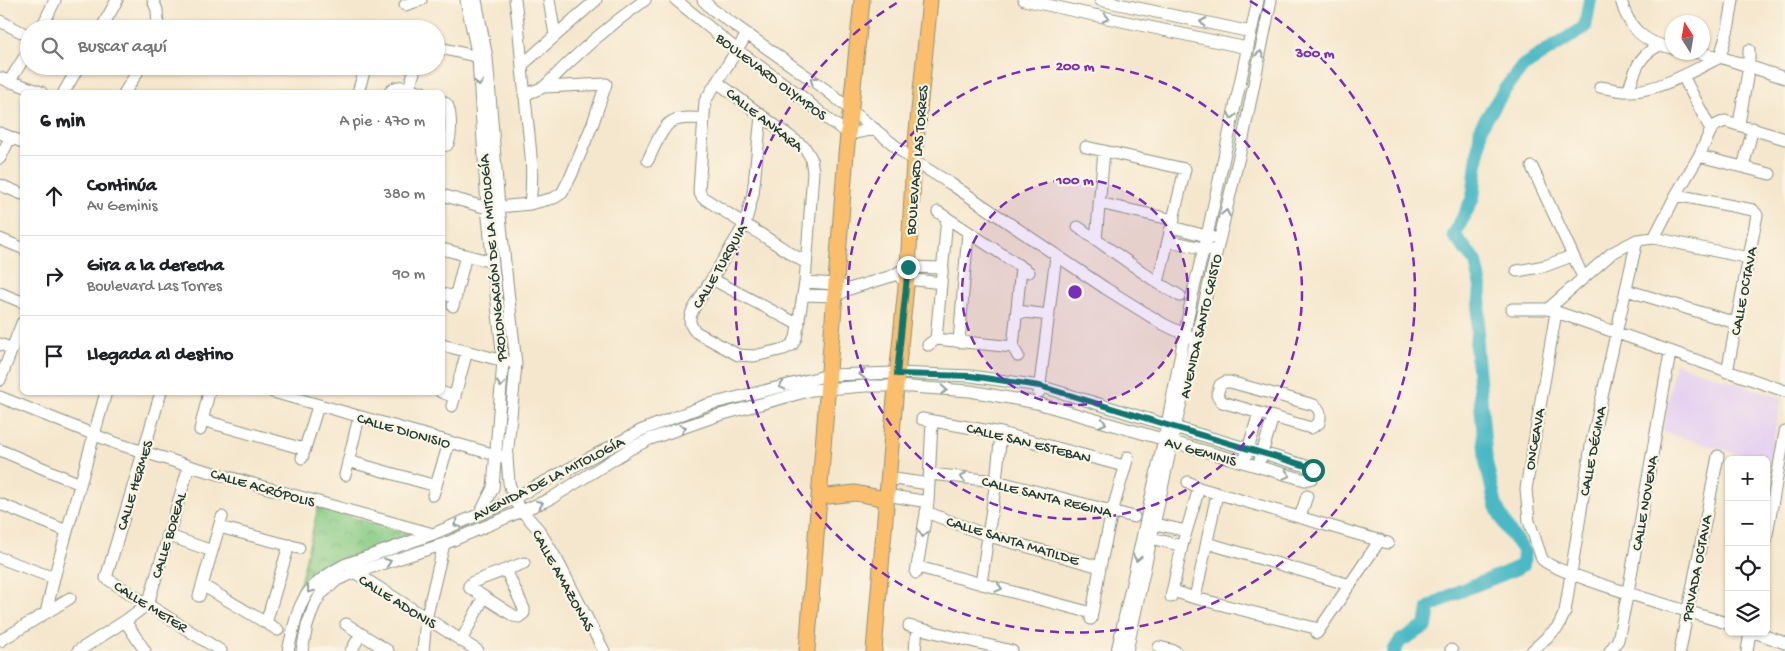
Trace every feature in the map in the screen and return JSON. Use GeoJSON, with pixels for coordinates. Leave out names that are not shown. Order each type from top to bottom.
{"type":"FeatureCollection","features":[{"type":"Feature","properties":{"kind":"main road"},"geometry":{"type":"LineString","coordinates":[[807,651],[829,382],[840,289],[846,154],[862,0]]}},
{"type":"Feature","properties":{"kind":"main road","name":"BOULEVARD LAS TORRES"},"geometry":{"type":"LineString","coordinates":[[874,651],[897,380],[902,274],[930,0]]}},
{"type":"Feature","properties":{"kind":"main road"},"geometry":{"type":"LineString","coordinates":[[819,497],[855,493],[886,497]]}},
{"type":"Feature","properties":{"kind":"street"},"geometry":{"type":"LineString","coordinates":[[46,20],[56,0]]}},
{"type":"Feature","properties":{"kind":"street"},"geometry":{"type":"LineString","coordinates":[[106,20],[117,0]]}},
{"type":"Feature","properties":{"kind":"street"},"geometry":{"type":"LineString","coordinates":[[153,0],[157,10],[158,20]]}},
{"type":"Feature","properties":{"kind":"street"},"geometry":{"type":"LineString","coordinates":[[405,5],[421,0]]}},
{"type":"Feature","properties":{"kind":"street","name":"PROLONGACIÓN DE LA MITOLOGÍA"},"geometry":{"type":"LineString","coordinates":[[466,0],[482,57],[493,207],[516,364],[501,457],[493,488],[480,514]]}},
{"type":"Feature","properties":{"kind":"street"},"geometry":{"type":"LineString","coordinates":[[515,0],[533,168],[530,204]]}},
{"type":"Feature","properties":{"kind":"street"},"geometry":{"type":"LineString","coordinates":[[549,0],[556,35]]}},
{"type":"Feature","properties":{"kind":"street"},"geometry":{"type":"LineString","coordinates":[[522,64],[596,0]]}},
{"type":"Feature","properties":{"kind":"street"},"geometry":{"type":"LineString","coordinates":[[544,88],[599,34],[645,0]]}},
{"type":"Feature","properties":{"kind":"street","name":"BOULEVARD OLYMPOS"},"geometry":{"type":"LineString","coordinates":[[676,0],[737,50],[801,96],[849,134]]}},
{"type":"Feature","properties":{"kind":"street","name":"BOULEVARD OLYMPOS"},"geometry":{"type":"LineString","coordinates":[[703,0],[852,110],[914,161],[1121,298],[1184,335],[1196,339]]}},
{"type":"Feature","properties":{"kind":"street"},"geometry":{"type":"LineString","coordinates":[[1024,0],[1247,48]]}},
{"type":"Feature","properties":{"kind":"street"},"geometry":{"type":"LineString","coordinates":[[1100,0],[1250,32]]}},
{"type":"Feature","properties":{"kind":"street","name":"AVENIDA SANTO CRISTO"},"geometry":{"type":"LineString","coordinates":[[1127,651],[1147,537],[1171,427],[1184,335],[1258,0]]}},
{"type":"Feature","properties":{"kind":"street","name":"AVENIDA SANTO CRISTO"},"geometry":{"type":"LineString","coordinates":[[1171,427],[1196,339],[1217,252],[1271,0]]}},
{"type":"Feature","properties":{"kind":"street"},"geometry":{"type":"LineString","coordinates":[[1621,0],[1628,20],[1634,29],[1658,46],[1665,47]]}},
{"type":"Feature","properties":{"kind":"street"},"geometry":{"type":"LineString","coordinates":[[1600,87],[1628,91],[1642,90],[1683,76],[1720,57],[1729,25],[1733,0]]}},
{"type":"Feature","properties":{"kind":"street"},"geometry":{"type":"LineString","coordinates":[[0,21],[20,31]]}},
{"type":"Feature","properties":{"kind":"street"},"geometry":{"type":"LineString","coordinates":[[747,34],[706,102],[699,191],[702,197],[806,262]]}},
{"type":"Feature","properties":{"kind":"street"},"geometry":{"type":"LineString","coordinates":[[1628,91],[1641,58],[1646,52],[1658,46]]}},
{"type":"Feature","properties":{"kind":"street"},"geometry":{"type":"LineString","coordinates":[[445,49],[482,57]]}},
{"type":"Feature","properties":{"kind":"street"},"geometry":{"type":"LineString","coordinates":[[1739,124],[1749,66],[1749,50]]}},
{"type":"Feature","properties":{"kind":"street"},"geometry":{"type":"LineString","coordinates":[[1710,55],[1785,78]]}},
{"type":"Feature","properties":{"kind":"street"},"geometry":{"type":"LineString","coordinates":[[20,61],[4,80],[35,90]]}},
{"type":"Feature","properties":{"kind":"street"},"geometry":{"type":"LineString","coordinates":[[65,90],[74,75]]}},
{"type":"Feature","properties":{"kind":"street"},"geometry":{"type":"LineString","coordinates":[[126,90],[135,75]]}},
{"type":"Feature","properties":{"kind":"street"},"geometry":{"type":"LineString","coordinates":[[359,90],[363,75]]}},
{"type":"Feature","properties":{"kind":"street"},"geometry":{"type":"LineString","coordinates":[[409,88],[413,75]]}},
{"type":"Feature","properties":{"kind":"street"},"geometry":{"type":"LineString","coordinates":[[1683,76],[1711,130]]}},
{"type":"Feature","properties":{"kind":"street","name":"CALLE ANKARA"},"geometry":{"type":"LineString","coordinates":[[717,82],[805,148],[811,158]]}},
{"type":"Feature","properties":{"kind":"street"},"geometry":{"type":"LineString","coordinates":[[445,196],[493,207],[530,204],[554,198],[562,193],[593,123],[606,84],[544,88],[524,95]]}},
{"type":"Feature","properties":{"kind":"street"},"geometry":{"type":"LineString","coordinates":[[391,90],[397,87],[416,90]]}},
{"type":"Feature","properties":{"kind":"street"},"geometry":{"type":"LineString","coordinates":[[445,104],[449,111],[450,141],[445,145]]}},
{"type":"Feature","properties":{"kind":"street","name":"CALLE TURQUIA"},"geometry":{"type":"LineString","coordinates":[[761,116],[753,194],[745,224],[690,315],[689,320],[696,332],[738,354],[754,356],[784,349],[792,345],[796,338],[805,282],[813,172],[811,158]]}},
{"type":"Feature","properties":{"kind":"street"},"geometry":{"type":"LineString","coordinates":[[648,160],[662,133],[672,122],[680,119],[704,118]]}},
{"type":"Feature","properties":{"kind":"street"},"geometry":{"type":"LineString","coordinates":[[1654,238],[1699,156],[1711,130],[1718,123],[1725,121],[1739,124],[1785,139]]}},
{"type":"Feature","properties":{"kind":"street"},"geometry":{"type":"LineString","coordinates":[[1743,167],[1753,128]]}},
{"type":"Feature","properties":{"kind":"street"},"geometry":{"type":"LineString","coordinates":[[849,134],[876,129]]}},
{"type":"Feature","properties":{"kind":"street"},"geometry":{"type":"LineString","coordinates":[[0,158],[5,136],[20,141]]}},
{"type":"Feature","properties":{"kind":"street"},"geometry":{"type":"LineString","coordinates":[[1086,147],[1185,169],[1158,283]]}},
{"type":"Feature","properties":{"kind":"street"},"geometry":{"type":"LineString","coordinates":[[1096,240],[1104,151]]}},
{"type":"Feature","properties":{"kind":"street"},"geometry":{"type":"LineString","coordinates":[[1699,156],[1770,174]]}},
{"type":"Feature","properties":{"kind":"street"},"geometry":{"type":"LineString","coordinates":[[1532,166],[1583,277]]}},
{"type":"Feature","properties":{"kind":"street"},"geometry":{"type":"LineString","coordinates":[[0,185],[20,193]]}},
{"type":"Feature","properties":{"kind":"street","name":"CALLE OCTAVA"},"geometry":{"type":"LineString","coordinates":[[1676,195],[1753,210],[1757,216],[1727,372]]}},
{"type":"Feature","properties":{"kind":"street"},"geometry":{"type":"LineString","coordinates":[[1099,203],[1220,239]]}},
{"type":"Feature","properties":{"kind":"street","name":"PROLONGACIÓN DE LA MITOLOGÍA"},"geometry":{"type":"LineString","coordinates":[[493,207],[492,262],[503,361],[501,457],[514,499],[522,511]]}},
{"type":"Feature","properties":{"kind":"street"},"geometry":{"type":"LineString","coordinates":[[943,215],[968,232],[1025,270],[1017,311],[1016,352],[959,342],[932,342],[943,268],[943,215]]}},
{"type":"Feature","properties":{"kind":"street"},"geometry":{"type":"LineString","coordinates":[[1078,227],[1158,283],[1180,296]]}},
{"type":"Feature","properties":{"kind":"street"},"geometry":{"type":"LineString","coordinates":[[959,342],[968,232]]}},
{"type":"Feature","properties":{"kind":"street"},"geometry":{"type":"LineString","coordinates":[[0,238],[20,247]]}},
{"type":"Feature","properties":{"kind":"street"},"geometry":{"type":"LineString","coordinates":[[1552,311],[1583,277],[1612,253],[1637,240],[1654,238],[1749,258]]}},
{"type":"Feature","properties":{"kind":"street"},"geometry":{"type":"LineString","coordinates":[[1169,240],[1217,252]]}},
{"type":"Feature","properties":{"kind":"street","name":"CALLE DÉCIMA"},"geometry":{"type":"LineString","coordinates":[[1532,651],[1562,621],[1565,612],[1592,446],[1637,240]]}},
{"type":"Feature","properties":{"kind":"street"},"geometry":{"type":"LineString","coordinates":[[445,250],[492,262]]}},
{"type":"Feature","properties":{"kind":"street"},"geometry":{"type":"LineString","coordinates":[[445,296],[454,302],[466,255]]}},
{"type":"Feature","properties":{"kind":"street"},"geometry":{"type":"LineString","coordinates":[[1037,403],[1056,256]]}},
{"type":"Feature","properties":{"kind":"street"},"geometry":{"type":"LineString","coordinates":[[1517,271],[1550,265],[1572,256]]}},
{"type":"Feature","properties":{"kind":"street"},"geometry":{"type":"LineString","coordinates":[[803,295],[840,289],[902,274],[943,268]]}},
{"type":"Feature","properties":{"kind":"street"},"geometry":{"type":"LineString","coordinates":[[902,274],[941,283]]}},
{"type":"Feature","properties":{"kind":"street"},"geometry":{"type":"LineString","coordinates":[[712,279],[799,325]]}},
{"type":"Feature","properties":{"kind":"street"},"geometry":{"type":"LineString","coordinates":[[805,282],[840,289]]}},
{"type":"Feature","properties":{"kind":"street"},"geometry":{"type":"LineString","coordinates":[[1626,290],[1736,323]]}},
{"type":"Feature","properties":{"kind":"street"},"geometry":{"type":"LineString","coordinates":[[0,293],[20,301]]}},
{"type":"Feature","properties":{"kind":"street"},"geometry":{"type":"LineString","coordinates":[[1512,309],[1552,311],[1785,391]]}},
{"type":"Feature","properties":{"kind":"street"},"geometry":{"type":"LineString","coordinates":[[1017,311],[1049,315]]}},
{"type":"Feature","properties":{"kind":"street","name":"ONCEAVA"},"geometry":{"type":"LineString","coordinates":[[1552,311],[1526,489],[1528,521],[1545,563],[1571,574]]}},
{"type":"Feature","properties":{"kind":"street"},"geometry":{"type":"LineString","coordinates":[[0,380],[20,329]]}},
{"type":"Feature","properties":{"kind":"street"},"geometry":{"type":"LineString","coordinates":[[0,344],[12,349]]}},
{"type":"Feature","properties":{"kind":"street"},"geometry":{"type":"LineString","coordinates":[[445,345],[516,364]]}},
{"type":"Feature","properties":{"kind":"street"},"geometry":{"type":"LineString","coordinates":[[445,395],[453,401],[467,351]]}},
{"type":"Feature","properties":{"kind":"street","name":"CALLE NOVENA"},"geometry":{"type":"LineString","coordinates":[[1610,651],[1618,640],[1628,592],[1670,353]]}},
{"type":"Feature","properties":{"kind":"street","name":"AV GEMINIS"},"geometry":{"type":"LineString","coordinates":[[829,382],[866,386],[897,380],[971,376],[1040,386],[1171,427],[1310,467],[1314,475],[1310,480],[1305,480],[1037,403],[897,380]]}},
{"type":"Feature","properties":{"kind":"street","name":"AVENIDA DE LA MITOLOGÍA"},"geometry":{"type":"LineString","coordinates":[[288,651],[300,604],[309,590],[318,581],[344,565],[433,534],[514,499],[642,430],[706,405],[829,382]]}},
{"type":"Feature","properties":{"kind":"street","name":"AVENIDA DE LA MITOLOGÍA"},"geometry":{"type":"LineString","coordinates":[[302,651],[306,626],[314,606],[321,594],[337,580],[444,544],[550,499],[630,449],[650,439],[716,416],[773,399],[812,390],[829,382]]}},
{"type":"Feature","properties":{"kind":"street"},"geometry":{"type":"LineString","coordinates":[[1225,382],[1230,382],[1314,405],[1320,415],[1319,423],[1311,428],[1273,417],[1222,402],[1217,395],[1220,386],[1225,382]]}},
{"type":"Feature","properties":{"kind":"street"},"geometry":{"type":"LineString","coordinates":[[46,613],[105,395]]}},
{"type":"Feature","properties":{"kind":"street","name":"CALLE HERMES"},"geometry":{"type":"LineString","coordinates":[[106,578],[160,395]]}},
{"type":"Feature","properties":{"kind":"street"},"geometry":{"type":"LineString","coordinates":[[208,395],[201,425],[303,454],[318,406]]}},
{"type":"Feature","properties":{"kind":"street","name":"CALLE DIONISIO"},"geometry":{"type":"LineString","coordinates":[[283,395],[501,457]]}},
{"type":"Feature","properties":{"kind":"street","name":"CALLE ACRÓPOLIS"},"geometry":{"type":"LineString","coordinates":[[0,397],[94,435],[144,452],[433,534]]}},
{"type":"Feature","properties":{"kind":"street"},"geometry":{"type":"LineString","coordinates":[[1244,463],[1259,413]]}},
{"type":"Feature","properties":{"kind":"street"},"geometry":{"type":"LineString","coordinates":[[344,475],[359,417]]}},
{"type":"Feature","properties":{"kind":"street"},"geometry":{"type":"LineString","coordinates":[[1259,467],[1273,417]]}},
{"type":"Feature","properties":{"kind":"street","name":"CALLE SAN ESTEBAN"},"geometry":{"type":"LineString","coordinates":[[927,420],[1001,433],[1126,462],[1112,512],[1092,616],[981,584],[917,570],[927,507],[929,479],[927,420]]}},
{"type":"Feature","properties":{"kind":"street"},"geometry":{"type":"LineString","coordinates":[[1770,517],[1785,432]]}},
{"type":"Feature","properties":{"kind":"street"},"geometry":{"type":"LineString","coordinates":[[981,584],[989,536],[1001,433]]}},
{"type":"Feature","properties":{"kind":"street"},"geometry":{"type":"LineString","coordinates":[[348,461],[434,490],[449,443]]}},
{"type":"Feature","properties":{"kind":"street"},"geometry":{"type":"LineString","coordinates":[[0,450],[80,484]]}},
{"type":"Feature","properties":{"kind":"street","name":"PRIVADA OCTAVA"},"geometry":{"type":"LineString","coordinates":[[1680,651],[1718,456]]}},
{"type":"Feature","properties":{"kind":"street","name":"CALLE BOREAL"},"geometry":{"type":"LineString","coordinates":[[148,604],[189,466]]}},
{"type":"Feature","properties":{"kind":"street","name":"CALLE SANTA REGINA"},"geometry":{"type":"LineString","coordinates":[[888,478],[996,481],[1134,517]]}},
{"type":"Feature","properties":{"kind":"street"},"geometry":{"type":"LineString","coordinates":[[1188,482],[1198,488],[1217,494],[1384,541],[1318,631],[1195,598],[1172,594],[1182,546],[1198,488]]}},
{"type":"Feature","properties":{"kind":"street"},"geometry":{"type":"LineString","coordinates":[[1195,598],[1217,494]]}},
{"type":"Feature","properties":{"kind":"street"},"geometry":{"type":"LineString","coordinates":[[1300,517],[1307,496]]}},
{"type":"Feature","properties":{"kind":"street","name":"CALLE SANTA MATILDE"},"geometry":{"type":"LineString","coordinates":[[886,497],[927,507],[989,536],[1100,567]]}},
{"type":"Feature","properties":{"kind":"street"},"geometry":{"type":"LineString","coordinates":[[0,504],[67,531]]}},
{"type":"Feature","properties":{"kind":"street","name":"CALLE AMAZONAS"},"geometry":{"type":"LineString","coordinates":[[522,511],[538,530],[556,558],[604,651]]}},
{"type":"Feature","properties":{"kind":"street"},"geometry":{"type":"LineString","coordinates":[[266,624],[294,546],[220,522],[200,591],[266,624],[278,630]]}},
{"type":"Feature","properties":{"kind":"street"},"geometry":{"type":"LineString","coordinates":[[1150,523],[1186,531]]}},
{"type":"Feature","properties":{"kind":"street"},"geometry":{"type":"LineString","coordinates":[[168,535],[212,551]]}},
{"type":"Feature","properties":{"kind":"street"},"geometry":{"type":"LineString","coordinates":[[1147,537],[1182,546]]}},
{"type":"Feature","properties":{"kind":"street","name":"AVENIDA SANTO CRISTO"},"geometry":{"type":"LineString","coordinates":[[1117,651],[1147,537]]}},
{"type":"Feature","properties":{"kind":"street"},"geometry":{"type":"LineString","coordinates":[[1207,543],[1350,586]]}},
{"type":"Feature","properties":{"kind":"street"},"geometry":{"type":"LineString","coordinates":[[423,651],[426,619],[444,544]]}},
{"type":"Feature","properties":{"kind":"street"},"geometry":{"type":"LineString","coordinates":[[0,558],[54,578]]}},
{"type":"Feature","properties":{"kind":"street"},"geometry":{"type":"LineString","coordinates":[[506,570],[524,609],[522,616],[514,616],[484,598],[470,588],[470,584],[473,582],[524,563]]}},
{"type":"Feature","properties":{"kind":"street","name":"CALLE ADONIS"},"geometry":{"type":"LineString","coordinates":[[344,565],[478,651]]}},
{"type":"Feature","properties":{"kind":"street"},"geometry":{"type":"LineString","coordinates":[[1571,574],[1725,623]]}},
{"type":"Feature","properties":{"kind":"street","name":"CALLE METER"},"geometry":{"type":"LineString","coordinates":[[106,578],[221,651]]}},
{"type":"Feature","properties":{"kind":"street"},"geometry":{"type":"LineString","coordinates":[[0,641],[70,598]]}},
{"type":"Feature","properties":{"kind":"street"},"geometry":{"type":"LineString","coordinates":[[461,640],[484,598]]}},
{"type":"Feature","properties":{"kind":"street"},"geometry":{"type":"LineString","coordinates":[[85,649],[148,604]]}},
{"type":"Feature","properties":{"kind":"street"},"geometry":{"type":"LineString","coordinates":[[125,621],[145,651]]}},
{"type":"Feature","properties":{"kind":"street"},"geometry":{"type":"LineString","coordinates":[[346,624],[388,651]]}},
{"type":"Feature","properties":{"kind":"street"},"geometry":{"type":"LineString","coordinates":[[915,651],[913,627],[1012,651]]}},
{"type":"Feature","properties":{"kind":"street"},"geometry":{"type":"LineString","coordinates":[[351,651],[361,634]]}},
{"type":"Feature","properties":{"kind":"street"},"geometry":{"type":"LineString","coordinates":[[1747,651],[1751,636]]}},
{"type":"Feature","properties":{"kind":"street"},"geometry":{"type":"LineString","coordinates":[[1764,636],[1785,643]]}},
{"type":"Feature","properties":{"kind":"street"},"geometry":{"type":"LineString","coordinates":[[1158,646],[1175,651]]}},
{"type":"Feature","properties":{"kind":"shaded area"},"geometry":{"type":"Polygon","coordinates":[[[1675,363],[1781,398],[1770,458],[1770,456],[1744,456],[1663,432],[1675,363]]]}},
{"type":"Feature","properties":{"kind":"green space"},"geometry":{"type":"Polygon","coordinates":[[[318,507],[412,535],[332,563],[314,574],[297,596],[318,507]]]}},
{"type":"Feature","properties":{"kind":"waterway"},"geometry":{"type":"LineString","coordinates":[[1394,651],[1400,641],[1426,626],[1429,608],[1451,595],[1523,565],[1524,551],[1508,530],[1496,506],[1486,462],[1476,345],[1481,287],[1476,262],[1454,235],[1473,198],[1481,127],[1505,89],[1523,66],[1585,27],[1590,0]]}},
{"type":"Feature","properties":{"kind":"route"},"geometry":{"type":"LineString","coordinates":[[908,267],[897,374],[971,376],[1040,386],[1310,467],[1313,470]]}}]}
